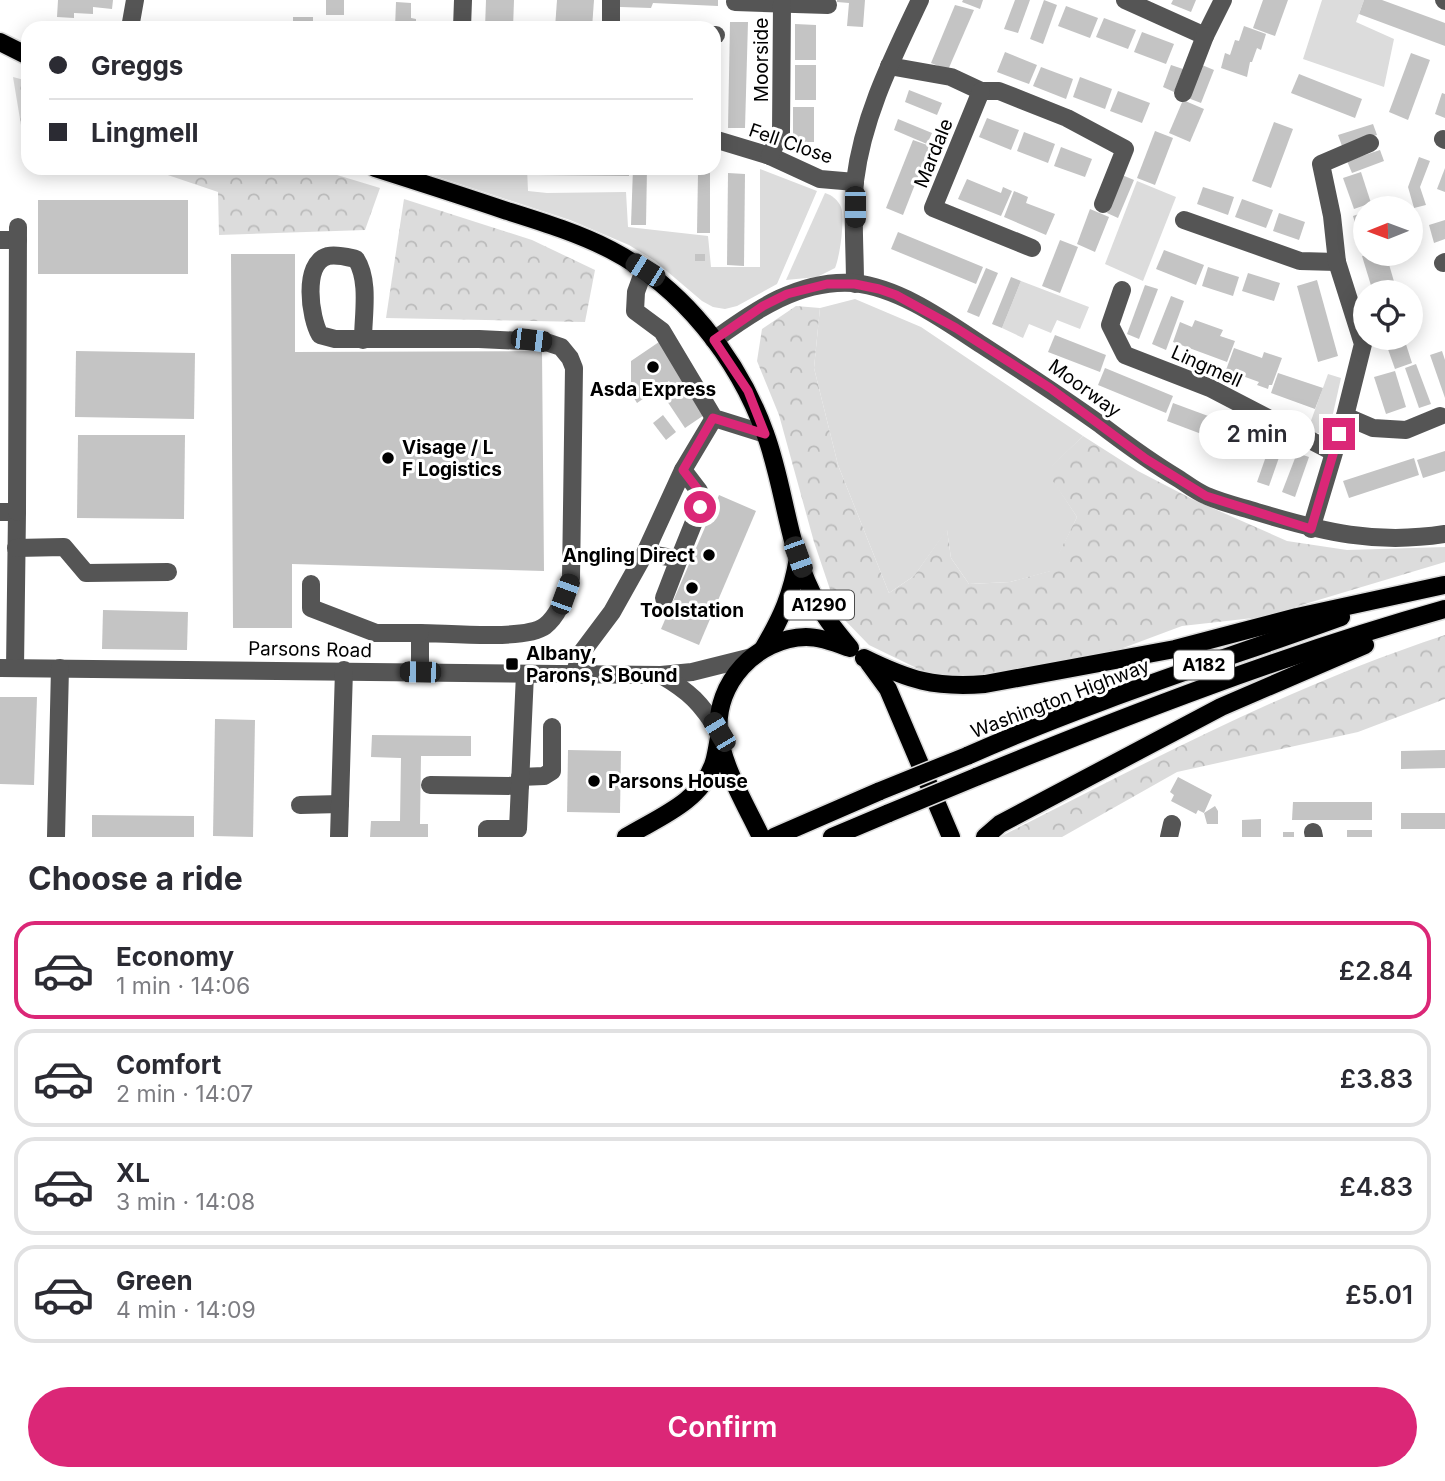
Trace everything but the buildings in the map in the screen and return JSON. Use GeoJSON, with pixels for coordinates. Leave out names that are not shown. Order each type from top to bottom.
{"type":"FeatureCollection","features":[{"type":"Feature","properties":{"kind":"main road"},"geometry":{"type":"LineString","coordinates":[[0,42],[21,52]]}},
{"type":"Feature","properties":{"kind":"main road","name":"A1290"},"geometry":{"type":"LineString","coordinates":[[397,175],[556,227],[611,250],[645,270],[689,310],[714,340],[748,391],[765,434],[798,557],[810,590],[828,621],[857,653]]}},
{"type":"Feature","properties":{"kind":"main road","name":"A1290"},"geometry":{"type":"LineString","coordinates":[[758,653],[781,620],[793,589],[798,557]]}},
{"type":"Feature","properties":{"kind":"main road"},"geometry":{"type":"LineString","coordinates":[[626,837],[687,800],[701,788],[713,766],[719,735],[719,715],[725,693],[736,673],[758,653],[784,640],[807,637],[829,640],[896,674],[924,683],[953,687],[985,684],[1175,649],[1297,617],[1445,584]]}},
{"type":"Feature","properties":{"kind":"main road","name":"Washington Highway"},"geometry":{"type":"LineString","coordinates":[[774,837],[1018,733],[1341,617],[1445,584]]}},
{"type":"Feature","properties":{"kind":"main road"},"geometry":{"type":"LineString","coordinates":[[985,837],[1000,824],[1221,707],[1380,640],[1436,611]]}},
{"type":"Feature","properties":{"kind":"main road","name":"A182"},"geometry":{"type":"LineString","coordinates":[[832,837],[1131,715],[1311,651],[1436,611]]}},
{"type":"Feature","properties":{"kind":"main road"},"geometry":{"type":"LineString","coordinates":[[857,653],[888,689],[951,837]]}},
{"type":"Feature","properties":{"kind":"main road"},"geometry":{"type":"LineString","coordinates":[[719,735],[729,768],[761,837]]}},
{"type":"Feature","properties":{"kind":"street"},"geometry":{"type":"LineString","coordinates":[[131,21],[135,0]]}},
{"type":"Feature","properties":{"kind":"street"},"geometry":{"type":"LineString","coordinates":[[463,0],[463,21]]}},
{"type":"Feature","properties":{"kind":"street"},"geometry":{"type":"LineString","coordinates":[[611,0],[611,21]]}},
{"type":"Feature","properties":{"kind":"street"},"geometry":{"type":"LineString","coordinates":[[855,284],[855,182],[869,116],[920,0]]}},
{"type":"Feature","properties":{"kind":"street"},"geometry":{"type":"LineString","coordinates":[[1125,0],[1205,36]]}},
{"type":"Feature","properties":{"kind":"street"},"geometry":{"type":"LineString","coordinates":[[1183,93],[1205,36],[1223,0]]}},
{"type":"Feature","properties":{"kind":"street","name":"Moorside"},"geometry":{"type":"LineString","coordinates":[[735,2],[828,5]]}},
{"type":"Feature","properties":{"kind":"street","name":"Moorside"},"geometry":{"type":"LineString","coordinates":[[770,156],[781,132],[782,3]]}},
{"type":"Feature","properties":{"kind":"street"},"geometry":{"type":"LineString","coordinates":[[889,66],[951,77],[981,92],[999,91],[1055,113],[1125,149],[1103,204]]}},
{"type":"Feature","properties":{"kind":"street","name":"Mardale"},"geometry":{"type":"LineString","coordinates":[[981,92],[933,208],[1032,248]]}},
{"type":"Feature","properties":{"kind":"street","name":"Fell Close"},"geometry":{"type":"LineString","coordinates":[[721,141],[770,156],[820,179],[855,182]]}},
{"type":"Feature","properties":{"kind":"street"},"geometry":{"type":"LineString","coordinates":[[1311,529],[1346,416],[1363,344],[1337,262],[1332,216],[1321,164],[1370,143]]}},
{"type":"Feature","properties":{"kind":"street"},"geometry":{"type":"LineString","coordinates":[[1184,220],[1300,261],[1337,262]]}},
{"type":"Feature","properties":{"kind":"street"},"geometry":{"type":"LineString","coordinates":[[8,668],[16,548],[8,512],[12,236]]}},
{"type":"Feature","properties":{"kind":"street"},"geometry":{"type":"LineString","coordinates":[[311,584],[311,608],[376,633],[503,634],[534,631],[546,625],[559,609],[571,578],[574,368],[562,347],[539,341],[335,340],[320,335],[313,323],[312,275],[318,262],[327,256],[356,259],[360,266],[363,277],[363,340]]}},
{"type":"Feature","properties":{"kind":"street"},"geometry":{"type":"LineString","coordinates":[[645,270],[636,292],[635,311],[662,331],[713,418],[765,434]]}},
{"type":"Feature","properties":{"kind":"street","name":"Moorway"},"geometry":{"type":"LineString","coordinates":[[714,340],[763,306],[787,294],[827,284],[855,284],[896,295],[956,328],[1050,388],[1146,459],[1206,496],[1311,529],[1367,539],[1423,538],[1445,534]]}},
{"type":"Feature","properties":{"kind":"street","name":"Lingmell"},"geometry":{"type":"LineString","coordinates":[[1122,290],[1110,325],[1125,355],[1210,388],[1333,452]]}},
{"type":"Feature","properties":{"kind":"street"},"geometry":{"type":"LineString","coordinates":[[1346,416],[1373,428],[1406,430],[1440,416]]}},
{"type":"Feature","properties":{"kind":"street"},"geometry":{"type":"LineString","coordinates":[[574,674],[582,652],[612,612],[645,553],[683,470],[713,418]]}},
{"type":"Feature","properties":{"kind":"street"},"geometry":{"type":"LineString","coordinates":[[664,598],[700,507],[699,491],[683,470]]}},
{"type":"Feature","properties":{"kind":"street"},"geometry":{"type":"LineString","coordinates":[[16,548],[64,547],[86,573],[168,572]]}},
{"type":"Feature","properties":{"kind":"street"},"geometry":{"type":"LineString","coordinates":[[645,553],[679,559]]}},
{"type":"Feature","properties":{"kind":"street"},"geometry":{"type":"LineString","coordinates":[[420,633],[420,672]]}},
{"type":"Feature","properties":{"kind":"street","name":"Parsons Road"},"geometry":{"type":"LineString","coordinates":[[8,668],[661,674],[692,672],[758,653]]}},
{"type":"Feature","properties":{"kind":"street"},"geometry":{"type":"LineString","coordinates":[[56,837],[60,668]]}},
{"type":"Feature","properties":{"kind":"street"},"geometry":{"type":"LineString","coordinates":[[339,837],[344,670]]}},
{"type":"Feature","properties":{"kind":"street"},"geometry":{"type":"LineString","coordinates":[[487,837],[487,829],[518,829],[525,674]]}},
{"type":"Feature","properties":{"kind":"street"},"geometry":{"type":"LineString","coordinates":[[661,674],[687,690],[706,712],[719,735]]}},
{"type":"Feature","properties":{"kind":"street"},"geometry":{"type":"LineString","coordinates":[[430,785],[520,781],[544,776],[552,771],[552,727]]}},
{"type":"Feature","properties":{"kind":"street"},"geometry":{"type":"LineString","coordinates":[[300,806],[340,804]]}},
{"type":"Feature","properties":{"kind":"green space"},"geometry":{"type":"Polygon","coordinates":[[[1322,0],[1364,0],[1356,22],[1394,39],[1384,87],[1303,59],[1322,0]]]}},
{"type":"Feature","properties":{"kind":"green space"},"geometry":{"type":"Polygon","coordinates":[[[13,77],[21,79],[21,125],[13,77]]]}},
{"type":"Feature","properties":{"kind":"green space"},"geometry":{"type":"Polygon","coordinates":[[[760,169],[817,191],[777,284],[737,306],[725,309],[702,301],[655,261],[629,245],[570,220],[432,175],[527,175],[528,191],[626,192],[628,227],[708,236],[711,267],[760,267],[760,169]]]}},
{"type":"Feature","properties":{"kind":"green space"},"geometry":{"type":"Polygon","coordinates":[[[168,175],[337,175],[380,188],[365,230],[219,235],[218,192],[168,175]]]}},
{"type":"Feature","properties":{"kind":"green space"},"geometry":{"type":"Polygon","coordinates":[[[1137,181],[1176,197],[1143,281],[1105,264],[1137,181]]]}},
{"type":"Feature","properties":{"kind":"green space"},"geometry":{"type":"Polygon","coordinates":[[[825,193],[836,200],[842,213],[839,255],[835,268],[817,277],[786,280],[825,193]]]}},
{"type":"Feature","properties":{"kind":"green space"},"geometry":{"type":"Polygon","coordinates":[[[404,199],[532,240],[595,270],[585,322],[386,318],[404,199]]]}},
{"type":"Feature","properties":{"kind":"green space"},"geometry":{"type":"Polygon","coordinates":[[[1021,281],[1089,307],[1080,329],[1057,320],[1051,333],[1029,324],[1023,338],[1002,328],[1021,281]]]}},
{"type":"Feature","properties":{"kind":"green space"},"geometry":{"type":"Polygon","coordinates":[[[855,299],[921,327],[1083,436],[1047,471],[1077,517],[1051,571],[1010,582],[969,584],[951,558],[947,530],[914,576],[889,593],[838,465],[814,368],[820,308],[855,299]]]}},
{"type":"Feature","properties":{"kind":"green space"},"geometry":{"type":"Polygon","coordinates":[[[796,306],[820,308],[814,368],[838,465],[889,593],[914,576],[947,529],[951,558],[969,584],[1010,582],[1050,571],[1077,517],[1046,471],[1083,436],[1138,471],[1192,499],[1287,541],[1347,550],[1445,547],[1445,562],[1262,617],[1182,626],[1115,651],[974,676],[933,676],[869,645],[838,613],[814,542],[779,415],[757,361],[762,329],[796,306]]]}},
{"type":"Feature","properties":{"kind":"green space"},"geometry":{"type":"Polygon","coordinates":[[[1328,374],[1341,378],[1330,427],[1325,433],[1314,433],[1308,429],[1328,374]]]}},
{"type":"Feature","properties":{"kind":"green space"},"geometry":{"type":"Polygon","coordinates":[[[1445,635],[1445,699],[1358,732],[1177,772],[1062,837],[1000,837],[1274,702],[1387,655],[1445,635]]]}},
{"type":"Feature","properties":{"kind":"place","name":"Asda Express"},"geometry":{"type":"Point","coordinates":[653,367]}},
{"type":"Feature","properties":{"kind":"place","name":"Visage / L F Logistics"},"geometry":{"type":"Point","coordinates":[388,458]}},
{"type":"Feature","properties":{"kind":"place","name":"Angling Direct"},"geometry":{"type":"Point","coordinates":[709,555]}},
{"type":"Feature","properties":{"kind":"place","name":"Toolstation"},"geometry":{"type":"Point","coordinates":[692,588]}},
{"type":"Feature","properties":{"kind":"place","name":"Albany, Parons, S Bound"},"geometry":{"type":"Point","coordinates":[512,664]}},
{"type":"Feature","properties":{"kind":"place","name":"Parsons House"},"geometry":{"type":"Point","coordinates":[594,781]}},
{"type":"Feature","properties":{"kind":"route"},"geometry":{"type":"LineString","coordinates":[[700,507],[699,491],[683,470],[713,418],[765,434],[748,391],[714,340],[763,306],[787,294],[827,284],[855,284],[879,289],[921,307],[1050,388],[1146,459],[1206,496],[1311,529],[1339,434]]}}]}
